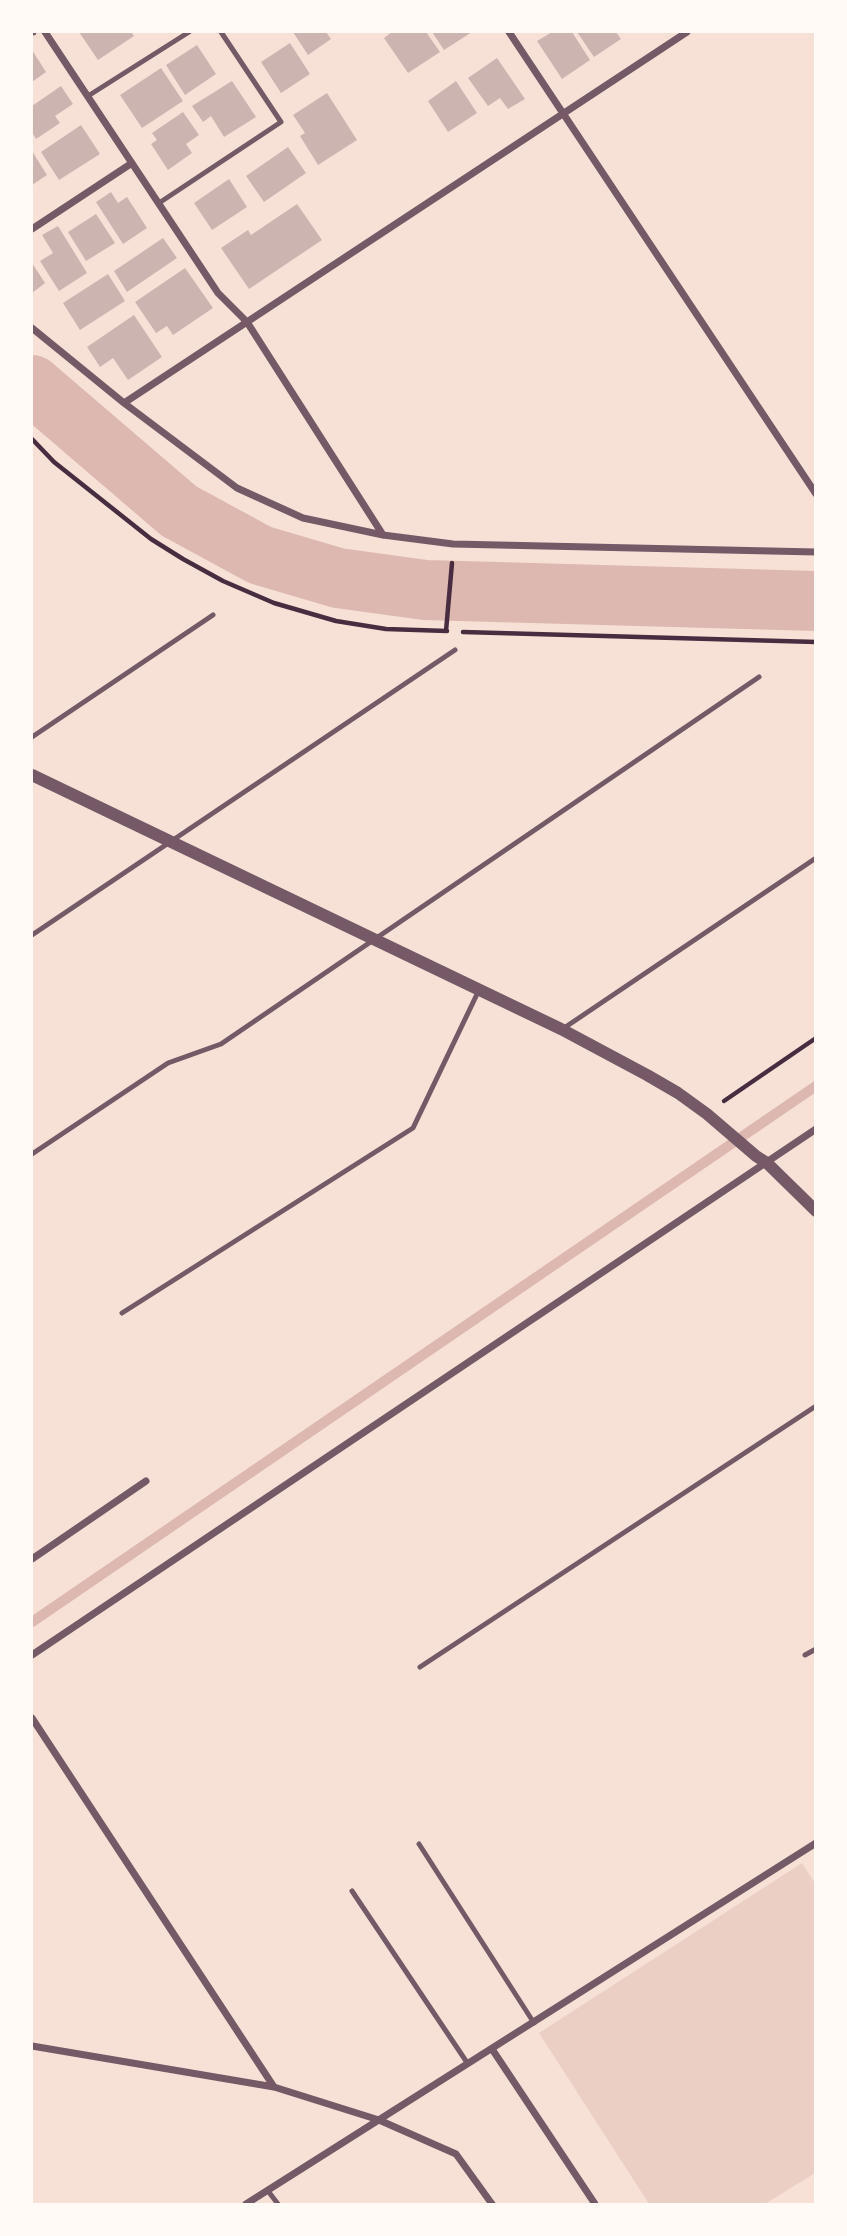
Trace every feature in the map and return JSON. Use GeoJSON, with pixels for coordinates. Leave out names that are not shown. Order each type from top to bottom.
{"type":"FeatureCollection","features":[{"type":"Feature","properties":{"kind":"street"},"geometry":{"type":"LineString","coordinates":[[45,32],[218,293],[247,323],[383,535]]}},
{"type":"Feature","properties":{"kind":"street"},"geometry":{"type":"LineString","coordinates":[[509,32],[816,494]]}},
{"type":"Feature","properties":{"kind":"street"},"geometry":{"type":"LineString","coordinates":[[124,403],[687,32]]}},
{"type":"Feature","properties":{"kind":"street"},"geometry":{"type":"LineString","coordinates":[[32,229],[132,163]]}},
{"type":"Feature","properties":{"kind":"street"},"geometry":{"type":"LineString","coordinates":[[32,328],[124,403],[237,488],[303,518],[383,535],[453,544],[816,552]]}},
{"type":"Feature","properties":{"kind":"street"},"geometry":{"type":"LineString","coordinates":[[32,775],[647,1074],[707,1114],[761,1159],[816,1211]]}},
{"type":"Feature","properties":{"kind":"street"},"geometry":{"type":"LineString","coordinates":[[32,1655],[761,1159],[816,1129]]}},
{"type":"Feature","properties":{"kind":"street"},"geometry":{"type":"LineString","coordinates":[[32,1559],[146,1481]]}},
{"type":"Feature","properties":{"kind":"street"},"geometry":{"type":"LineString","coordinates":[[32,1718],[274,2087]]}},
{"type":"Feature","properties":{"kind":"street"},"geometry":{"type":"LineString","coordinates":[[246,2204],[816,1843]]}},
{"type":"Feature","properties":{"kind":"street"},"geometry":{"type":"LineString","coordinates":[[32,2046],[274,2087],[379,2120],[456,2154],[492,2204]]}},
{"type":"Feature","properties":{"kind":"street"},"geometry":{"type":"LineString","coordinates":[[492,2049],[595,2204]]}},
{"type":"Feature","properties":{"kind":"lane"},"geometry":{"type":"LineString","coordinates":[[88,96],[190,32]]}},
{"type":"Feature","properties":{"kind":"lane"},"geometry":{"type":"LineString","coordinates":[[159,203],[281,122],[221,32]]}},
{"type":"Feature","properties":{"kind":"lane"},"geometry":{"type":"LineString","coordinates":[[32,737],[213,615]]}},
{"type":"Feature","properties":{"kind":"lane"},"geometry":{"type":"LineString","coordinates":[[32,935],[455,650]]}},
{"type":"Feature","properties":{"kind":"lane"},"geometry":{"type":"LineString","coordinates":[[32,1154],[168,1063],[221,1044],[759,677]]}},
{"type":"Feature","properties":{"kind":"lane"},"geometry":{"type":"LineString","coordinates":[[561,1030],[816,858]]}},
{"type":"Feature","properties":{"kind":"lane"},"geometry":{"type":"LineString","coordinates":[[122,1313],[413,1128],[479,990]]}},
{"type":"Feature","properties":{"kind":"lane"},"geometry":{"type":"LineString","coordinates":[[420,1667],[816,1406]]}},
{"type":"Feature","properties":{"kind":"lane"},"geometry":{"type":"LineString","coordinates":[[805,1655],[816,1649]]}},
{"type":"Feature","properties":{"kind":"lane"},"geometry":{"type":"LineString","coordinates":[[419,1844],[534,2022]]}},
{"type":"Feature","properties":{"kind":"lane"},"geometry":{"type":"LineString","coordinates":[[352,1891],[468,2064]]}},
{"type":"Feature","properties":{"kind":"lane"},"geometry":{"type":"LineString","coordinates":[[268,2190],[278,2204]]}},
{"type":"Feature","properties":{"kind":"path"},"geometry":{"type":"LineString","coordinates":[[32,439],[102,501],[183,559],[223,581],[274,603],[335,621],[386,629],[816,642]]}},
{"type":"Feature","properties":{"kind":"path"},"geometry":{"type":"LineString","coordinates":[[447,628],[452,560]]}},
{"type":"Feature","properties":{"kind":"path"},"geometry":{"type":"LineString","coordinates":[[707,1114],[816,1038]]}},
{"type":"Feature","properties":{"kind":"shaded area"},"geometry":{"type":"Polygon","coordinates":[[[802,1863],[816,1885],[815,2173],[765,2204],[649,2204],[539,2033],[802,1863]]]}},
{"type":"Feature","properties":{"kind":"building"},"geometry":{"type":"Polygon","coordinates":[[[79,32],[131,32],[134,36],[98,60],[79,32]]]}},
{"type":"Feature","properties":{"kind":"building"},"geometry":{"type":"Polygon","coordinates":[[[293,32],[326,32],[331,39],[308,55],[293,32]]]}},
{"type":"Feature","properties":{"kind":"building"},"geometry":{"type":"Polygon","coordinates":[[[392,32],[426,32],[440,52],[408,73],[384,38],[392,32]]]}},
{"type":"Feature","properties":{"kind":"building"},"geometry":{"type":"Polygon","coordinates":[[[432,32],[472,32],[444,50],[432,32]]]}},
{"type":"Feature","properties":{"kind":"building"},"geometry":{"type":"Polygon","coordinates":[[[552,32],[572,32],[590,60],[562,79],[537,41],[552,32]]]}},
{"type":"Feature","properties":{"kind":"building"},"geometry":{"type":"Polygon","coordinates":[[[577,32],[616,32],[621,39],[594,57],[577,32]]]}},
{"type":"Feature","properties":{"kind":"building"},"geometry":{"type":"Polygon","coordinates":[[[290,43],[310,74],[281,93],[261,62],[290,43]]]}},
{"type":"Feature","properties":{"kind":"building"},"geometry":{"type":"Polygon","coordinates":[[[197,45],[216,74],[185,95],[166,65],[197,45]]]}},
{"type":"Feature","properties":{"kind":"building"},"geometry":{"type":"Polygon","coordinates":[[[32,50],[46,72],[32,82],[32,50]]]}},
{"type":"Feature","properties":{"kind":"building"},"geometry":{"type":"Polygon","coordinates":[[[497,58],[525,99],[508,109],[500,98],[488,106],[468,78],[497,58]]]}},
{"type":"Feature","properties":{"kind":"building"},"geometry":{"type":"Polygon","coordinates":[[[161,68],[183,101],[142,128],[120,95],[161,68]]]}},
{"type":"Feature","properties":{"kind":"building"},"geometry":{"type":"Polygon","coordinates":[[[232,81],[256,117],[224,137],[211,116],[203,122],[192,106],[232,81]]]}},
{"type":"Feature","properties":{"kind":"building"},"geometry":{"type":"Polygon","coordinates":[[[456,81],[477,113],[448,132],[428,101],[456,81]]]}},
{"type":"Feature","properties":{"kind":"building"},"geometry":{"type":"Polygon","coordinates":[[[61,86],[73,104],[55,116],[60,123],[36,139],[32,132],[32,106],[61,86]]]}},
{"type":"Feature","properties":{"kind":"building"},"geometry":{"type":"Polygon","coordinates":[[[327,93],[357,140],[318,165],[300,136],[305,133],[293,115],[327,93]]]}},
{"type":"Feature","properties":{"kind":"building"},"geometry":{"type":"Polygon","coordinates":[[[183,112],[199,135],[186,144],[192,153],[168,170],[151,144],[157,140],[152,133],[183,112]]]}},
{"type":"Feature","properties":{"kind":"building"},"geometry":{"type":"Polygon","coordinates":[[[81,125],[100,154],[59,180],[41,152],[81,125]]]}},
{"type":"Feature","properties":{"kind":"building"},"geometry":{"type":"Polygon","coordinates":[[[288,147],[306,173],[264,202],[246,176],[288,147]]]}},
{"type":"Feature","properties":{"kind":"building"},"geometry":{"type":"Polygon","coordinates":[[[32,151],[47,175],[32,185],[32,151]]]}},
{"type":"Feature","properties":{"kind":"building"},"geometry":{"type":"Polygon","coordinates":[[[229,179],[247,207],[212,230],[194,203],[229,179]]]}},
{"type":"Feature","properties":{"kind":"building"},"geometry":{"type":"Polygon","coordinates":[[[111,192],[118,203],[127,197],[147,228],[123,244],[96,202],[111,192]]]}},
{"type":"Feature","properties":{"kind":"building"},"geometry":{"type":"Polygon","coordinates":[[[297,204],[322,240],[249,289],[221,248],[248,230],[251,235],[297,204]]]}},
{"type":"Feature","properties":{"kind":"building"},"geometry":{"type":"Polygon","coordinates":[[[96,214],[115,243],[86,261],[68,232],[96,214]]]}},
{"type":"Feature","properties":{"kind":"building"},"geometry":{"type":"Polygon","coordinates":[[[58,226],[87,273],[59,291],[40,261],[53,253],[42,235],[58,226]]]}},
{"type":"Feature","properties":{"kind":"building"},"geometry":{"type":"Polygon","coordinates":[[[163,238],[177,258],[127,292],[114,271],[163,238]]]}},
{"type":"Feature","properties":{"kind":"building"},"geometry":{"type":"Polygon","coordinates":[[[32,263],[45,283],[32,293],[32,263]]]}},
{"type":"Feature","properties":{"kind":"building"},"geometry":{"type":"Polygon","coordinates":[[[185,268],[213,308],[173,335],[167,326],[156,333],[135,302],[185,268]]]}},
{"type":"Feature","properties":{"kind":"building"},"geometry":{"type":"Polygon","coordinates":[[[108,274],[125,301],[80,330],[63,303],[108,274]]]}},
{"type":"Feature","properties":{"kind":"building"},"geometry":{"type":"Polygon","coordinates":[[[134,315],[162,357],[128,380],[113,358],[100,367],[87,347],[134,315]]]}},
{"type":"Feature","properties":{"kind":"waterway"},"geometry":{"type":"LineString","coordinates":[[32,385],[179,511],[260,555],[338,578],[425,590],[816,601]]}},
{"type":"Feature","properties":{"kind":"waterway"},"geometry":{"type":"LineString","coordinates":[[32,1622],[816,1086]]}}]}
